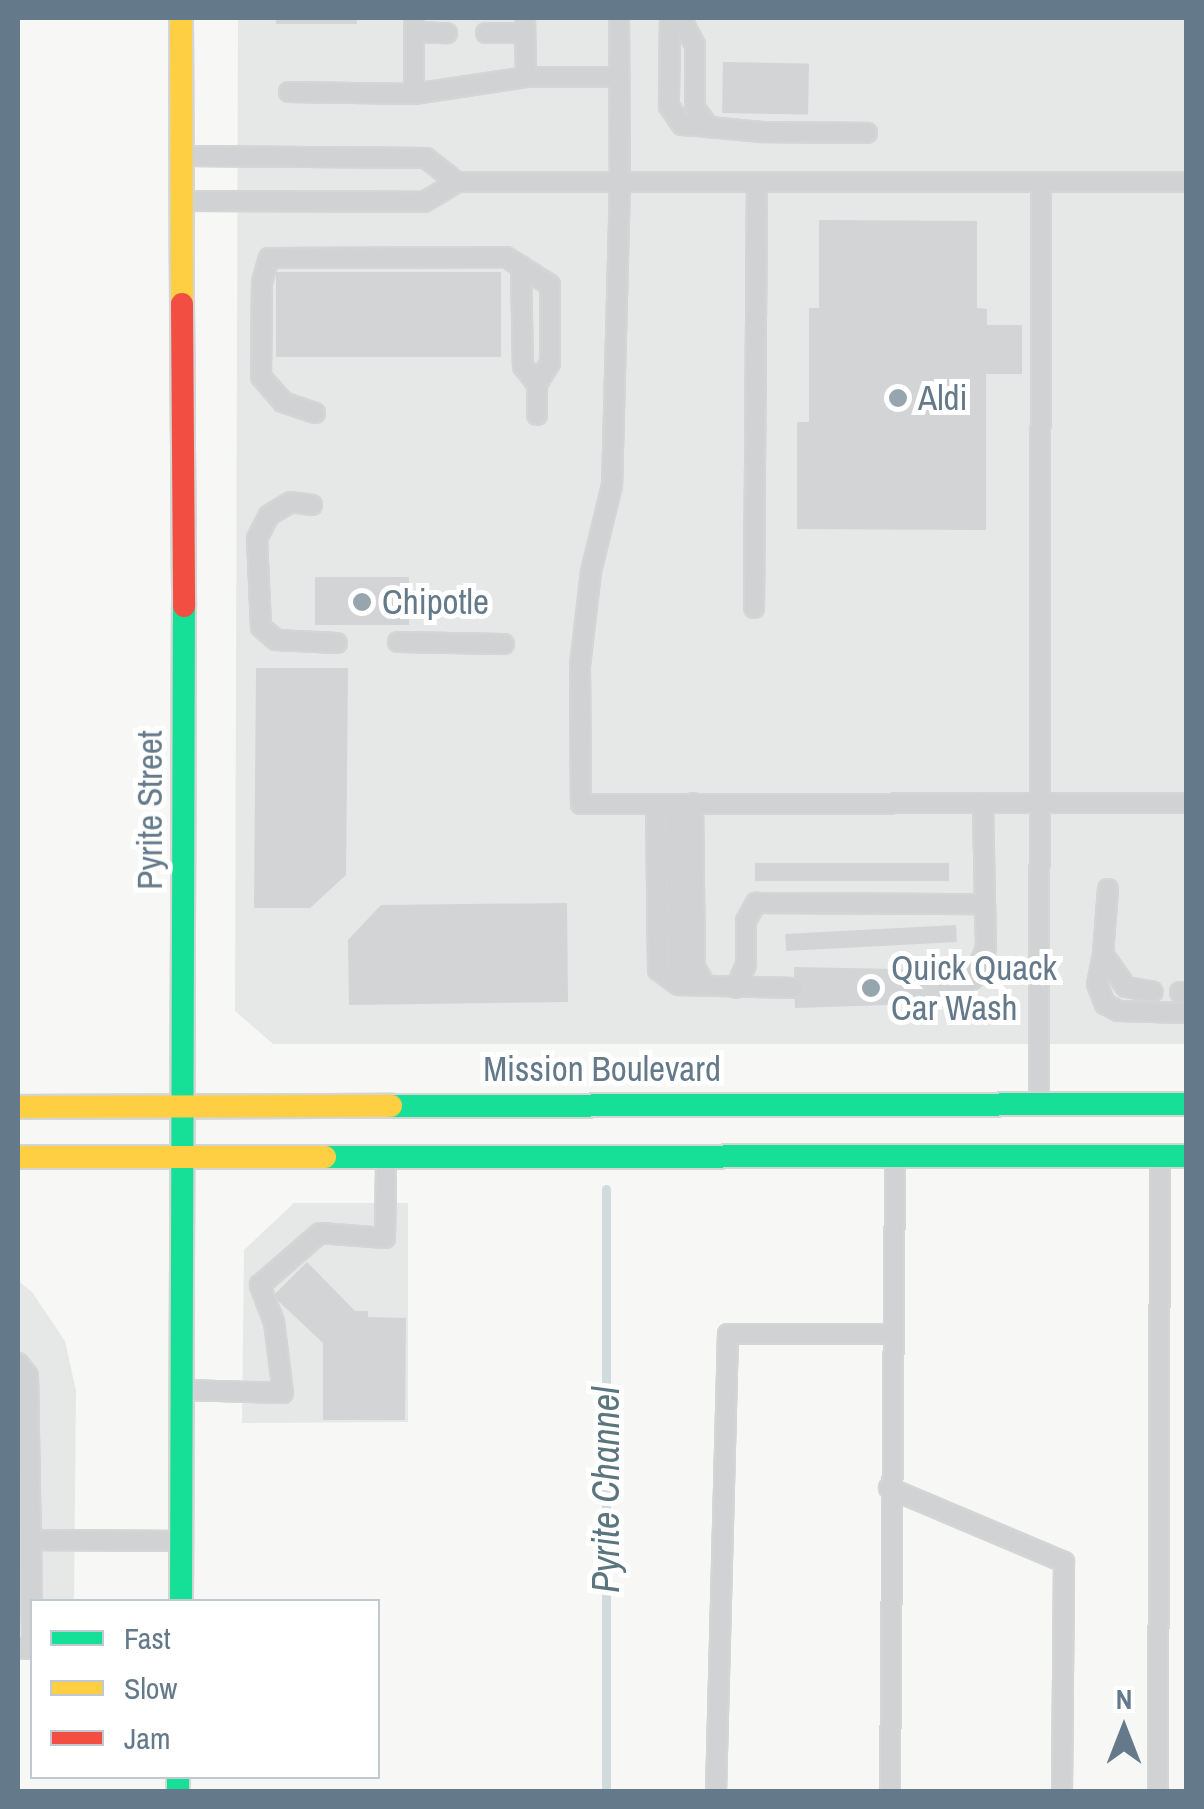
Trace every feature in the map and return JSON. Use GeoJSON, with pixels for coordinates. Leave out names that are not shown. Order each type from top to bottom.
{"type":"FeatureCollection","features":[{"type":"Feature","properties":{"kind":"main road","name":"Pyrite Street"},"geometry":{"type":"LineString","coordinates":[[180,1599],[186,1157],[181,18]]}},
{"type":"Feature","properties":{"kind":"main road","name":"Mission Boulevard"},"geometry":{"type":"LineString","coordinates":[[18,1107],[1186,1104]]}},
{"type":"Feature","properties":{"kind":"main road"},"geometry":{"type":"LineString","coordinates":[[18,1158],[1186,1156]]}},
{"type":"Feature","properties":{"kind":"lane"},"geometry":{"type":"LineString","coordinates":[[619,18],[620,183],[612,485],[591,572],[580,666],[580,804],[1186,803]]}},
{"type":"Feature","properties":{"kind":"lane"},"geometry":{"type":"LineString","coordinates":[[670,18],[669,106],[682,125],[867,132]]}},
{"type":"Feature","properties":{"kind":"lane"},"geometry":{"type":"LineString","coordinates":[[681,18],[694,44],[695,108],[709,126]]}},
{"type":"Feature","properties":{"kind":"lane"},"geometry":{"type":"LineString","coordinates":[[414,94],[414,25],[447,33]]}},
{"type":"Feature","properties":{"kind":"lane"},"geometry":{"type":"LineString","coordinates":[[486,33],[525,25],[526,77]]}},
{"type":"Feature","properties":{"kind":"lane"},"geometry":{"type":"LineString","coordinates":[[288,92],[414,94],[526,77],[619,77]]}},
{"type":"Feature","properties":{"kind":"lane"},"geometry":{"type":"LineString","coordinates":[[182,156],[426,158],[457,182]]}},
{"type":"Feature","properties":{"kind":"lane"},"geometry":{"type":"LineString","coordinates":[[182,202],[424,202],[457,182],[1186,182]]}},
{"type":"Feature","properties":{"kind":"lane"},"geometry":{"type":"LineString","coordinates":[[754,608],[757,183]]}},
{"type":"Feature","properties":{"kind":"lane"},"geometry":{"type":"LineString","coordinates":[[1039,1103],[1041,183]]}},
{"type":"Feature","properties":{"kind":"lane"},"geometry":{"type":"LineString","coordinates":[[314,413],[283,402],[262,376],[262,282],[269,258],[506,257],[550,285],[550,364],[537,384],[537,415]]}},
{"type":"Feature","properties":{"kind":"lane"},"geometry":{"type":"LineString","coordinates":[[521,266],[523,366],[537,384]]}},
{"type":"Feature","properties":{"kind":"lane"},"geometry":{"type":"LineString","coordinates":[[312,505],[291,502],[268,515],[257,539],[260,627],[276,640],[337,642]]}},
{"type":"Feature","properties":{"kind":"lane"},"geometry":{"type":"LineString","coordinates":[[398,642],[504,644]]}},
{"type":"Feature","properties":{"kind":"lane"},"geometry":{"type":"LineString","coordinates":[[674,803],[695,967],[707,988]]}},
{"type":"Feature","properties":{"kind":"lane"},"geometry":{"type":"LineString","coordinates":[[674,803],[658,970],[679,985],[794,988]]}},
{"type":"Feature","properties":{"kind":"lane"},"geometry":{"type":"LineString","coordinates":[[947,987],[962,986],[982,968],[983,805]]}},
{"type":"Feature","properties":{"kind":"lane"},"geometry":{"type":"LineString","coordinates":[[1108,888],[1097,984],[1106,1004],[1118,1011],[1186,1013]]}},
{"type":"Feature","properties":{"kind":"lane"},"geometry":{"type":"LineString","coordinates":[[736,988],[746,964],[746,921],[756,903],[984,904]]}},
{"type":"Feature","properties":{"kind":"lane"},"geometry":{"type":"LineString","coordinates":[[1103,954],[1126,987],[1153,992]]}},
{"type":"Feature","properties":{"kind":"lane"},"geometry":{"type":"LineString","coordinates":[[1158,1792],[1160,1156]]}},
{"type":"Feature","properties":{"kind":"lane"},"geometry":{"type":"LineString","coordinates":[[184,1390],[283,1392],[274,1322],[260,1285],[320,1233],[386,1238],[386,1157]]}},
{"type":"Feature","properties":{"kind":"lane"},"geometry":{"type":"LineString","coordinates":[[890,1792],[889,1488],[895,1157]]}},
{"type":"Feature","properties":{"kind":"lane"},"geometry":{"type":"LineString","coordinates":[[716,1792],[728,1334],[894,1334]]}},
{"type":"Feature","properties":{"kind":"lane"},"geometry":{"type":"LineString","coordinates":[[18,1364],[28,1376],[32,1599]]}},
{"type":"Feature","properties":{"kind":"lane"},"geometry":{"type":"LineString","coordinates":[[889,1488],[1064,1562],[1062,1792]]}},
{"type":"Feature","properties":{"kind":"lane"},"geometry":{"type":"LineString","coordinates":[[31,1540],[182,1541]]}},
{"type":"Feature","properties":{"kind":"shaded area"},"geometry":{"type":"Polygon","coordinates":[[[238,18],[1186,18],[1186,1044],[273,1044],[235,1011],[238,18]]]}},
{"type":"Feature","properties":{"kind":"shaded area"},"geometry":{"type":"Polygon","coordinates":[[[294,1203],[408,1203],[408,1422],[242,1423],[244,1250],[294,1203]]]}},
{"type":"Feature","properties":{"kind":"shaded area"},"geometry":{"type":"Polygon","coordinates":[[[18,1281],[32,1292],[65,1341],[76,1391],[74,1599],[30,1599],[30,1614],[18,1616],[18,1281]]]}},
{"type":"Feature","properties":{"kind":"building"},"geometry":{"type":"Polygon","coordinates":[[[276,18],[357,18],[357,24],[276,24],[276,18]]]}},
{"type":"Feature","properties":{"kind":"building"},"geometry":{"type":"Polygon","coordinates":[[[723,62],[809,64],[808,114],[722,113],[723,62]]]}},
{"type":"Feature","properties":{"kind":"building","name":"Aldi"},"geometry":{"type":"Polygon","coordinates":[[[819,220],[977,221],[977,308],[987,309],[987,325],[1022,325],[1022,374],[986,374],[986,530],[797,529],[797,422],[809,422],[809,308],[819,308],[819,220]]]}},
{"type":"Feature","properties":{"kind":"building"},"geometry":{"type":"Polygon","coordinates":[[[276,272],[501,272],[501,357],[276,357],[276,272]]]}},
{"type":"Feature","properties":{"kind":"building","name":"Chipotle"},"geometry":{"type":"Polygon","coordinates":[[[315,577],[409,577],[409,625],[315,625],[315,577]]]}},
{"type":"Feature","properties":{"kind":"building"},"geometry":{"type":"Polygon","coordinates":[[[256,668],[348,668],[346,875],[310,908],[254,908],[256,668]]]}},
{"type":"Feature","properties":{"kind":"building"},"geometry":{"type":"Polygon","coordinates":[[[755,863],[949,863],[949,881],[755,881],[755,863]]]}},
{"type":"Feature","properties":{"kind":"building"},"geometry":{"type":"Polygon","coordinates":[[[567,903],[568,1002],[349,1005],[348,940],[381,905],[567,903]]]}},
{"type":"Feature","properties":{"kind":"building"},"geometry":{"type":"Polygon","coordinates":[[[956,925],[957,942],[786,951],[785,934],[956,925]]]}},
{"type":"Feature","properties":{"kind":"building","name":"Quick Quack Car Wash"},"geometry":{"type":"Polygon","coordinates":[[[794,967],[947,970],[948,1003],[795,1008],[794,967]]]}},
{"type":"Feature","properties":{"kind":"building"},"geometry":{"type":"Polygon","coordinates":[[[307,1262],[355,1311],[368,1311],[368,1317],[406,1318],[405,1420],[323,1420],[323,1343],[273,1296],[307,1262]]]}},
{"type":"Feature","properties":{"kind":"waterway","name":"Pyrite Channel"},"geometry":{"type":"LineString","coordinates":[[606,1189],[606,1792]]}},
{"type":"Feature","properties":{"kind":"traffic: fast"},"geometry":{"type":"LineString","coordinates":[[181,1599],[184,606]]}},
{"type":"Feature","properties":{"kind":"traffic: fast"},"geometry":{"type":"LineString","coordinates":[[391,1106],[1186,1104]]}},
{"type":"Feature","properties":{"kind":"traffic: fast"},"geometry":{"type":"LineString","coordinates":[[325,1157],[1186,1156]]}},
{"type":"Feature","properties":{"kind":"traffic: fast"},"geometry":{"type":"LineString","coordinates":[[178,1779],[178,1792]]}},
{"type":"Feature","properties":{"kind":"traffic: slow"},"geometry":{"type":"LineString","coordinates":[[181,18],[182,304]]}},
{"type":"Feature","properties":{"kind":"traffic: slow"},"geometry":{"type":"LineString","coordinates":[[18,1107],[391,1106]]}},
{"type":"Feature","properties":{"kind":"traffic: slow"},"geometry":{"type":"LineString","coordinates":[[18,1157],[325,1157]]}},
{"type":"Feature","properties":{"kind":"traffic: jam"},"geometry":{"type":"LineString","coordinates":[[182,304],[184,606]]}},
{"type":"Feature","properties":{"kind":"place","name":"Aldi"},"geometry":{"type":"Point","coordinates":[898,398]}},
{"type":"Feature","properties":{"kind":"place","name":"Chipotle"},"geometry":{"type":"Point","coordinates":[362,602]}},
{"type":"Feature","properties":{"kind":"place","name":"Quick Quack Car Wash"},"geometry":{"type":"Point","coordinates":[871,988]}}]}
